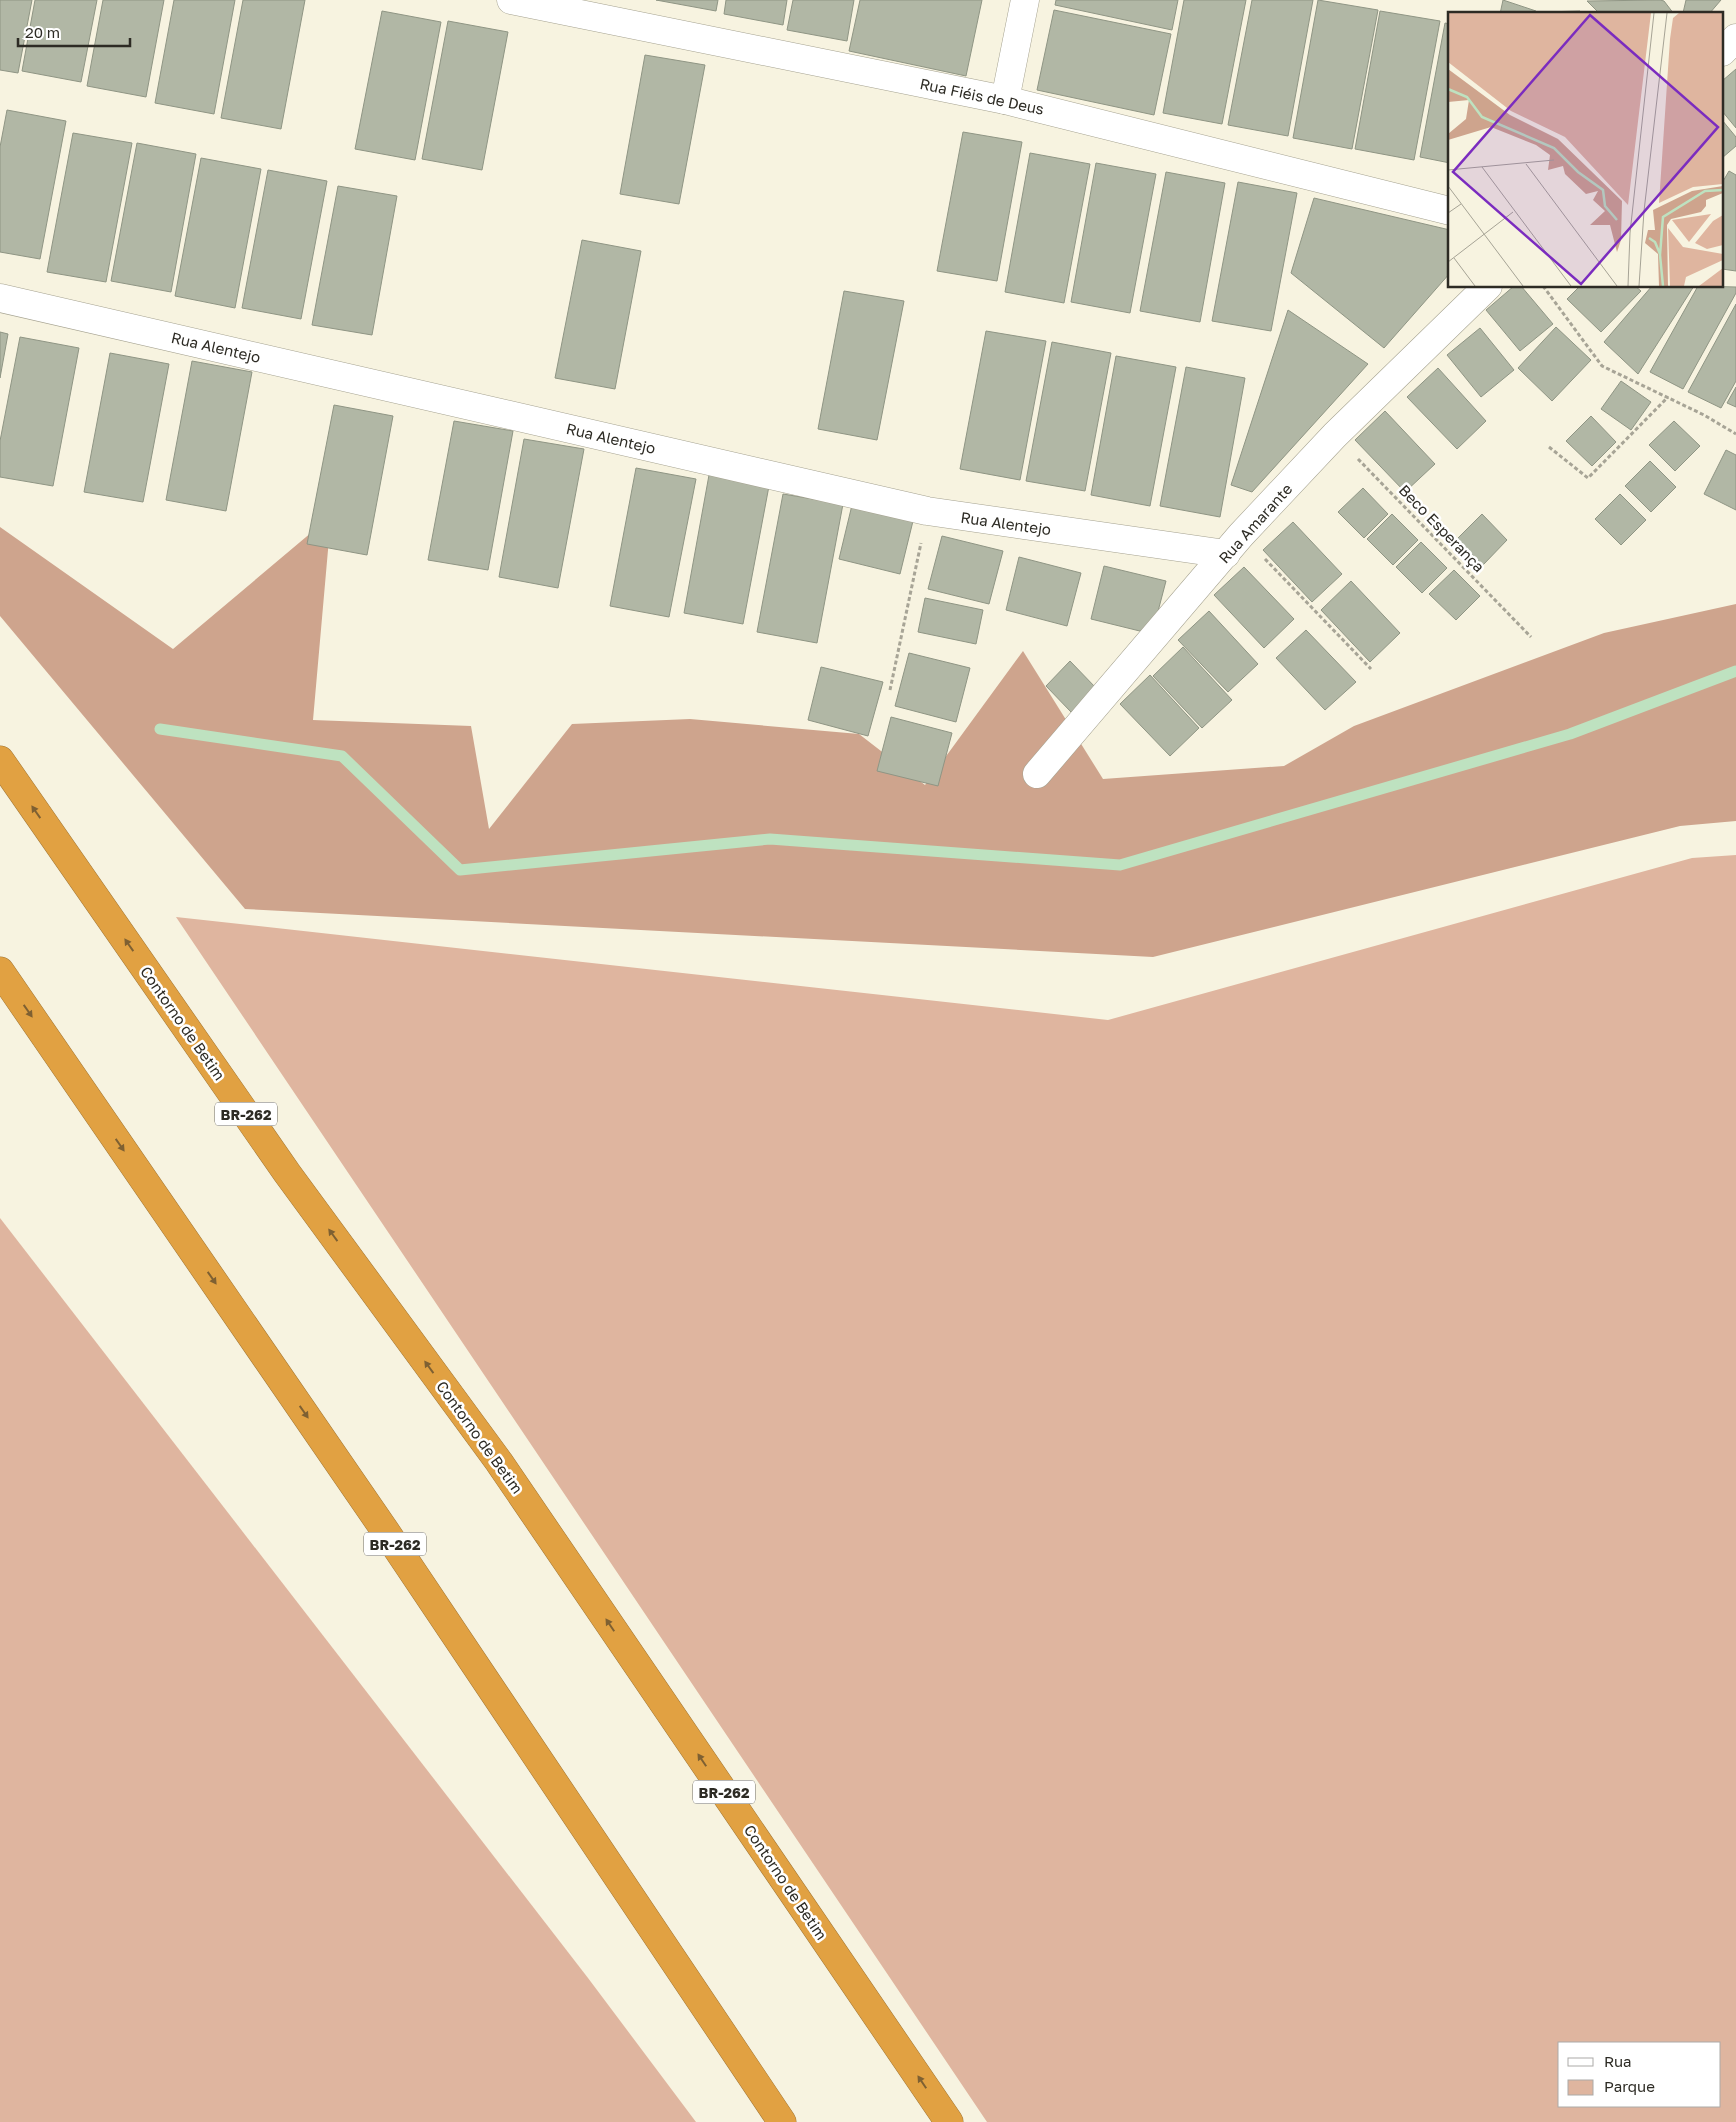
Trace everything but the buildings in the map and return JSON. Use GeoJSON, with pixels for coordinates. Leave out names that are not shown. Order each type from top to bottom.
{"type":"FeatureCollection","features":[{"type":"Feature","properties":{"kind":"highway","name":"Contorno de Betim"},"geometry":{"type":"LineString","coordinates":[[0,760],[287,1173],[499,1462],[949,2122]]}},
{"type":"Feature","properties":{"kind":"highway","name":"BR-262"},"geometry":{"type":"LineString","coordinates":[[0,971],[381,1524],[782,2122]]}},
{"type":"Feature","properties":{"kind":"street","name":"Rua Fiéis de Deus"},"geometry":{"type":"LineString","coordinates":[[511,0],[1005,100],[1448,211]]}},
{"type":"Feature","properties":{"kind":"street"},"geometry":{"type":"LineString","coordinates":[[1005,100],[1025,0]]}},
{"type":"Feature","properties":{"kind":"street"},"geometry":{"type":"LineString","coordinates":[[1724,50],[1736,38]]}},
{"type":"Feature","properties":{"kind":"street","name":"Rua Amarante"},"geometry":{"type":"LineString","coordinates":[[1037,774],[1234,545],[1335,435],[1486,288]]}},
{"type":"Feature","properties":{"kind":"street","name":"Rua Alentejo"},"geometry":{"type":"LineString","coordinates":[[0,298],[927,512],[1234,545]]}},
{"type":"Feature","properties":{"kind":"path"},"geometry":{"type":"LineString","coordinates":[[1544,288],[1602,366],[1668,397],[1736,434]]}},
{"type":"Feature","properties":{"kind":"path"},"geometry":{"type":"LineString","coordinates":[[1549,447],[1588,478],[1668,397]]}},
{"type":"Feature","properties":{"kind":"path","name":"Beco Esperança"},"geometry":{"type":"LineString","coordinates":[[1335,435],[1532,637]]}},
{"type":"Feature","properties":{"kind":"path"},"geometry":{"type":"LineString","coordinates":[[890,690],[927,512]]}},
{"type":"Feature","properties":{"kind":"path"},"geometry":{"type":"LineString","coordinates":[[1234,545],[1371,669]]}},
{"type":"Feature","properties":{"kind":"green space"},"geometry":{"type":"Polygon","coordinates":[[[1736,855],[1736,2122],[987,2122],[176,917],[1108,1020],[1692,858],[1736,855]]]}},
{"type":"Feature","properties":{"kind":"green space"},"geometry":{"type":"Polygon","coordinates":[[[0,1218],[588,1978],[696,2122],[0,2122],[0,1218]]]}},
{"type":"Feature","properties":{"kind":"shaded area"},"geometry":{"type":"Polygon","coordinates":[[[331,516],[313,720],[471,726],[489,829],[572,724],[690,719],[859,734],[925,785],[1023,651],[1103,779],[1284,766],[1354,726],[1604,633],[1736,604],[1736,821],[1680,826],[1153,957],[245,909],[0,616],[0,527],[173,649],[331,516]]]}},
{"type":"Feature","properties":{"kind":"waterway"},"geometry":{"type":"LineString","coordinates":[[160,729],[342,756],[460,870],[770,839],[1120,865],[1570,734],[1736,671]]}}]}
